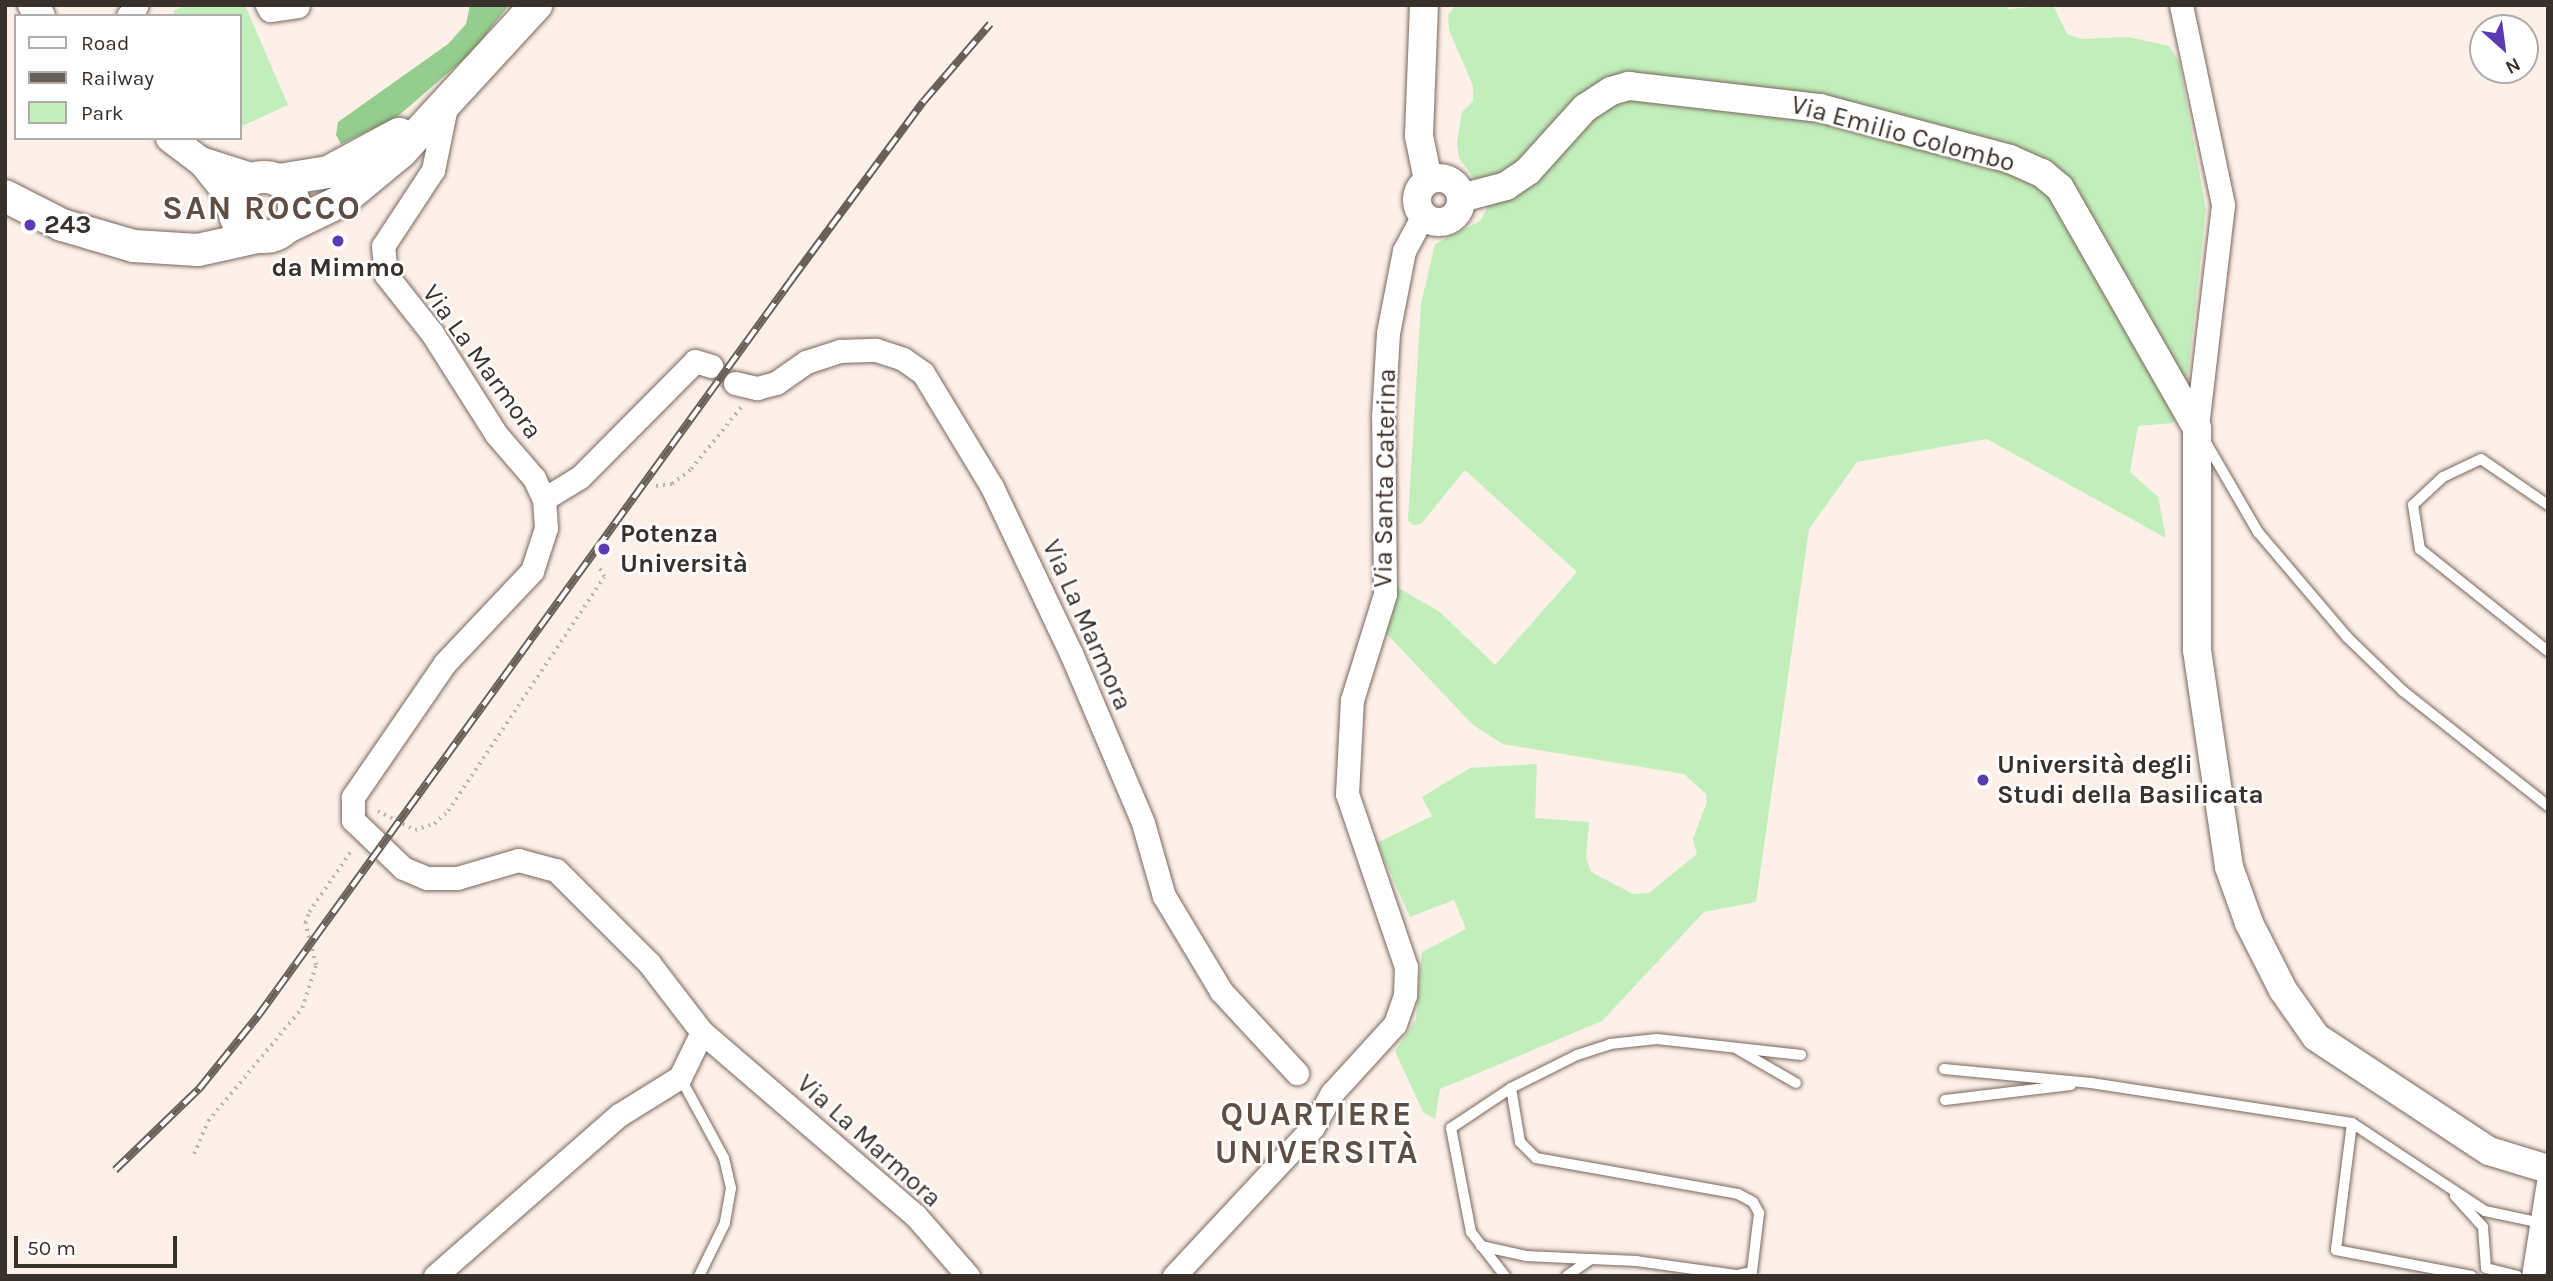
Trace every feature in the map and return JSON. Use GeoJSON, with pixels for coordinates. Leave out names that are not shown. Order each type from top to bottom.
{"type":"FeatureCollection","features":[{"type":"Feature","properties":{"kind":"main road"},"geometry":{"type":"LineString","coordinates":[[242,219],[278,234],[343,200],[401,152],[536,5]]}},
{"type":"Feature","properties":{"kind":"main road"},"geometry":{"type":"LineString","coordinates":[[242,219],[244,183],[328,172],[378,148],[447,102]]}},
{"type":"Feature","properties":{"kind":"main road"},"geometry":{"type":"LineString","coordinates":[[267,179],[294,202],[287,227]]}},
{"type":"Feature","properties":{"kind":"main road"},"geometry":{"type":"LineString","coordinates":[[5,196],[62,225],[113,243],[198,250],[242,219]]}},
{"type":"Feature","properties":{"kind":"street"},"geometry":{"type":"LineString","coordinates":[[267,5],[270,10],[298,6]]}},
{"type":"Feature","properties":{"kind":"street","name":"Via Santa Caterina"},"geometry":{"type":"LineString","coordinates":[[1174,1276],[1313,1127],[1332,1093],[1395,1024],[1405,995],[1406,967],[1347,794],[1352,700],[1385,594],[1383,417],[1388,333],[1404,251],[1423,216],[1416,198],[1428,180],[1419,136],[1424,5]]}},
{"type":"Feature","properties":{"kind":"street"},"geometry":{"type":"LineString","coordinates":[[2180,5],[2223,205],[2197,428],[2197,650],[2229,867],[2249,923],[2283,990],[2316,1037],[2489,1151],[2548,1170]]}},
{"type":"Feature","properties":{"kind":"street","name":"Via Emilio Colombo"},"geometry":{"type":"LineString","coordinates":[[1461,198],[1506,186],[1528,171],[1585,108],[1611,91],[1629,86],[1820,108],[2010,159],[2042,173],[2075,209],[2197,428]]}},
{"type":"Feature","properties":{"kind":"street","name":"Via La Marmora"},"geometry":{"type":"LineString","coordinates":[[447,102],[433,170],[383,246],[386,275],[432,333],[544,499]]}},
{"type":"Feature","properties":{"kind":"street"},"geometry":{"type":"LineString","coordinates":[[173,140],[201,161],[242,219]]}},
{"type":"Feature","properties":{"kind":"street"},"geometry":{"type":"LineString","coordinates":[[201,161],[267,179]]}},
{"type":"Feature","properties":{"kind":"street"},"geometry":{"type":"LineString","coordinates":[[1423,216],[1435,222],[1448,220],[1458,211],[1461,198],[1450,180],[1428,180]]}},
{"type":"Feature","properties":{"kind":"street","name":"Via La Marmora"},"geometry":{"type":"LineString","coordinates":[[746,385],[840,351],[876,350],[903,359],[923,373],[992,487],[1072,653],[1143,823],[1164,896],[1221,991],[1297,1073]]}},
{"type":"Feature","properties":{"kind":"street"},"geometry":{"type":"LineString","coordinates":[[364,835],[353,820],[353,797],[445,663],[532,571],[546,528],[544,499],[580,477],[695,360],[711,366]]}},
{"type":"Feature","properties":{"kind":"street","name":"Via La Marmora"},"geometry":{"type":"LineString","coordinates":[[364,835],[404,868],[426,877],[457,878],[518,859],[556,870],[649,962],[702,1032],[915,1215],[968,1276]]}},
{"type":"Feature","properties":{"kind":"street"},"geometry":{"type":"LineString","coordinates":[[435,1276],[619,1115],[680,1077],[702,1032]]}},
{"type":"Feature","properties":{"kind":"street"},"geometry":{"type":"LineString","coordinates":[[2533,1276],[2548,1182]]}},
{"type":"Feature","properties":{"kind":"lane"},"geometry":{"type":"LineString","coordinates":[[2197,428],[2258,532],[2347,637],[2403,691],[2548,806]]}},
{"type":"Feature","properties":{"kind":"lane"},"geometry":{"type":"LineString","coordinates":[[2548,505],[2481,459],[2443,477],[2413,505],[2420,549],[2548,651]]}},
{"type":"Feature","properties":{"kind":"lane"},"geometry":{"type":"LineString","coordinates":[[1505,1276],[1471,1232],[1451,1128],[1511,1088],[1577,1055],[1610,1044],[1657,1039],[1801,1055]]}},
{"type":"Feature","properties":{"kind":"lane"},"geometry":{"type":"LineString","coordinates":[[1732,1046],[1796,1083]]}},
{"type":"Feature","properties":{"kind":"lane"},"geometry":{"type":"LineString","coordinates":[[1944,1069],[2091,1083],[2352,1123],[2446,1186],[2504,1219],[2541,1223]]}},
{"type":"Feature","properties":{"kind":"lane"},"geometry":{"type":"LineString","coordinates":[[680,1077],[724,1158],[731,1188],[725,1223],[699,1276]]}},
{"type":"Feature","properties":{"kind":"lane"},"geometry":{"type":"LineString","coordinates":[[1945,1100],[2091,1083]]}},
{"type":"Feature","properties":{"kind":"lane"},"geometry":{"type":"LineString","coordinates":[[1481,1246],[1526,1256],[1637,1261],[1736,1275],[1752,1272],[1759,1213],[1753,1202],[1738,1194],[1536,1158],[1520,1142],[1511,1088]]}},
{"type":"Feature","properties":{"kind":"lane"},"geometry":{"type":"LineString","coordinates":[[2352,1123],[2336,1250],[2472,1276]]}},
{"type":"Feature","properties":{"kind":"lane"},"geometry":{"type":"LineString","coordinates":[[2446,1186],[2483,1227],[2486,1268],[2517,1276]]}},
{"type":"Feature","properties":{"kind":"lane"},"geometry":{"type":"LineString","coordinates":[[1567,1276],[1591,1259]]}},
{"type":"Feature","properties":{"kind":"path"},"geometry":{"type":"LineString","coordinates":[[656,486],[672,484],[691,469],[746,385]]}},
{"type":"Feature","properties":{"kind":"path"},"geometry":{"type":"LineString","coordinates":[[353,797],[405,828],[424,830],[448,811],[604,577],[598,565]]}},
{"type":"Feature","properties":{"kind":"path"},"geometry":{"type":"LineString","coordinates":[[194,1154],[208,1121],[302,1008],[316,965],[305,923],[309,912],[364,835]]}},
{"type":"Feature","properties":{"kind":"green space"},"geometry":{"type":"Polygon","coordinates":[[[186,5],[245,5],[288,105],[242,126],[242,14],[175,14],[173,11],[186,5]]]}},
{"type":"Feature","properties":{"kind":"green space"},"geometry":{"type":"Polygon","coordinates":[[[470,5],[509,5],[471,53],[397,117],[341,144],[336,135],[338,122],[448,44],[466,24],[470,5]]]}},
{"type":"Feature","properties":{"kind":"green space"},"geometry":{"type":"Polygon","coordinates":[[[1456,5],[2006,5],[2008,9],[2053,5],[2067,34],[2082,39],[2129,37],[2169,46],[2179,61],[2206,209],[2186,394],[2173,423],[2138,426],[2130,472],[2158,497],[2166,538],[1987,439],[1857,462],[1809,529],[1756,902],[1704,912],[1602,1021],[1440,1089],[1435,1119],[1423,1112],[1395,1051],[1416,1019],[1422,952],[1466,929],[1454,900],[1410,917],[1377,843],[1432,816],[1422,797],[1470,768],[1537,764],[1535,818],[1589,822],[1586,857],[1591,872],[1633,894],[1649,893],[1697,854],[1693,839],[1707,802],[1706,794],[1684,774],[1503,744],[1473,725],[1385,632],[1397,587],[1440,612],[1495,665],[1577,572],[1465,470],[1421,524],[1413,525],[1408,520],[1421,304],[1435,244],[1480,221],[1487,209],[1485,193],[1459,158],[1457,142],[1462,112],[1473,101],[1473,86],[1449,30],[1448,15],[1456,5]]]}},
{"type":"Feature","properties":{"kind":"tunnel"},"geometry":{"type":"LineString","coordinates":[[711,366],[735,383]]}},
{"type":"Feature","properties":{"kind":"railway"},"geometry":{"type":"LineString","coordinates":[[115,1170],[199,1089],[258,1016],[792,279],[923,102],[990,24]]}},
{"type":"Feature","properties":{"kind":"place","name":"243"},"geometry":{"type":"Point","coordinates":[30,225]}},
{"type":"Feature","properties":{"kind":"place","name":"da Mimmo"},"geometry":{"type":"Point","coordinates":[338,241]}},
{"type":"Feature","properties":{"kind":"place","name":"Potenza Università"},"geometry":{"type":"Point","coordinates":[604,549]}},
{"type":"Feature","properties":{"kind":"place","name":"Università degli Studi della Basilicata"},"geometry":{"type":"Point","coordinates":[1983,780]}},
{"type":"Feature","properties":{"kind":"district","name":"SAN ROCCO"},"geometry":{"type":"Point","coordinates":[262,209]}},
{"type":"Feature","properties":{"kind":"district","name":"QUARTIERE UNIVERSITÀ"},"geometry":{"type":"Point","coordinates":[1317,1134]}}]}
